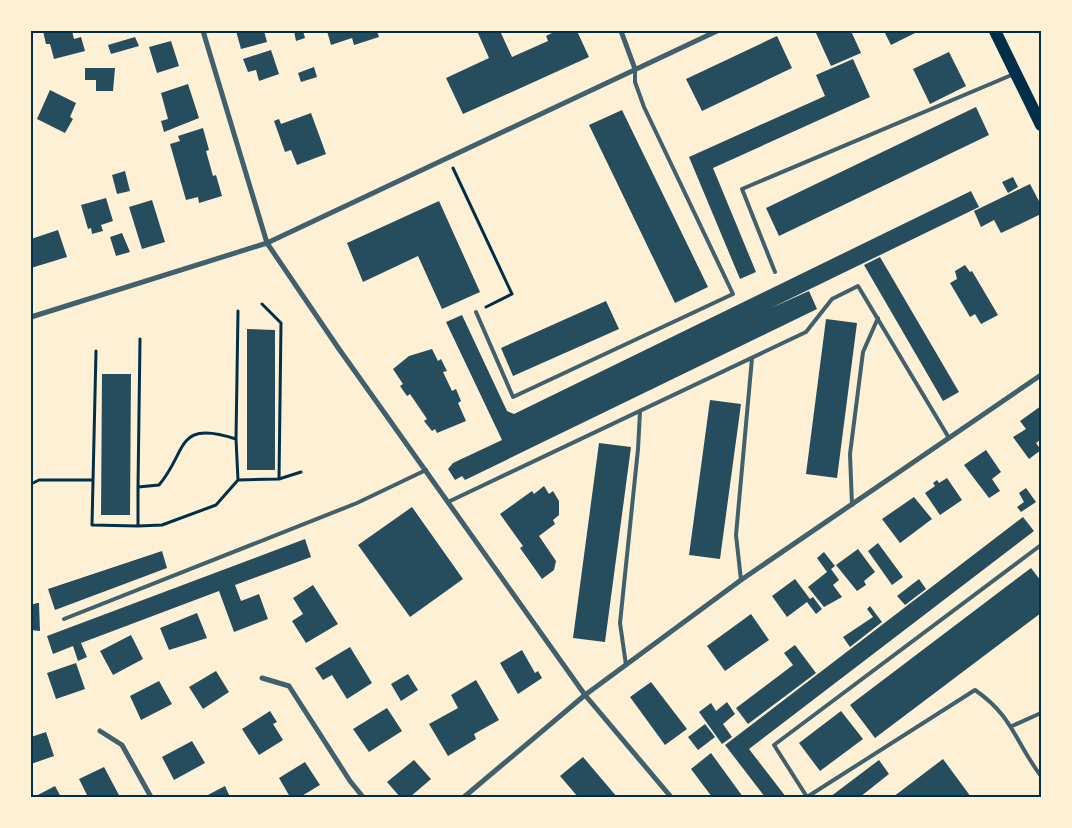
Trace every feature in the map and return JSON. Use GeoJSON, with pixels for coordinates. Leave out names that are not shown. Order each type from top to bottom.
{"type":"FeatureCollection","features":[{"type":"Feature","properties":{"kind":"main road"},"geometry":{"type":"LineString","coordinates":[[995,31],[1041,125]]}},
{"type":"Feature","properties":{"kind":"street"},"geometry":{"type":"LineString","coordinates":[[203,31],[267,243],[339,349],[585,695],[671,797]]}},
{"type":"Feature","properties":{"kind":"street"},"geometry":{"type":"LineString","coordinates":[[621,31],[635,69]]}},
{"type":"Feature","properties":{"kind":"street"},"geometry":{"type":"LineString","coordinates":[[31,317],[267,243],[717,31]]}},
{"type":"Feature","properties":{"kind":"street"},"geometry":{"type":"LineString","coordinates":[[464,797],[585,695],[741,580],[1041,375]]}},
{"type":"Feature","properties":{"kind":"street"},"geometry":{"type":"LineString","coordinates":[[262,678],[289,686],[350,781],[364,797]]}},
{"type":"Feature","properties":{"kind":"street"},"geometry":{"type":"LineString","coordinates":[[100,731],[122,745],[151,797]]}},
{"type":"Feature","properties":{"kind":"lane"},"geometry":{"type":"LineString","coordinates":[[476,312],[513,397],[733,294],[644,107],[635,82],[635,69]]}},
{"type":"Feature","properties":{"kind":"lane"},"geometry":{"type":"LineString","coordinates":[[775,272],[742,189],[1016,74]]}},
{"type":"Feature","properties":{"kind":"lane"},"geometry":{"type":"LineString","coordinates":[[448,502],[806,332],[832,299],[858,286],[949,438]]}},
{"type":"Feature","properties":{"kind":"lane"},"geometry":{"type":"LineString","coordinates":[[852,505],[850,454],[863,352],[878,318]]}},
{"type":"Feature","properties":{"kind":"lane"},"geometry":{"type":"LineString","coordinates":[[741,580],[736,535],[752,358]]}},
{"type":"Feature","properties":{"kind":"lane"},"geometry":{"type":"LineString","coordinates":[[626,666],[620,622],[638,450],[640,412]]}},
{"type":"Feature","properties":{"kind":"lane"},"geometry":{"type":"LineString","coordinates":[[64,619],[357,503],[426,470]]}},
{"type":"Feature","properties":{"kind":"lane"},"geometry":{"type":"LineString","coordinates":[[1041,545],[774,745],[807,797],[975,690],[994,703],[1012,726],[1026,756],[1041,776]]}},
{"type":"Feature","properties":{"kind":"lane"},"geometry":{"type":"LineString","coordinates":[[1012,726],[1041,713]]}},
{"type":"Feature","properties":{"kind":"path"},"geometry":{"type":"LineString","coordinates":[[448,158],[512,294],[476,312]]}},
{"type":"Feature","properties":{"kind":"path"},"geometry":{"type":"LineString","coordinates":[[262,304],[281,323],[279,479]]}},
{"type":"Feature","properties":{"kind":"path"},"geometry":{"type":"LineString","coordinates":[[96,351],[92,525],[162,525],[216,505],[238,480],[236,439],[238,311]]}},
{"type":"Feature","properties":{"kind":"path"},"geometry":{"type":"LineString","coordinates":[[138,526],[140,340]]}},
{"type":"Feature","properties":{"kind":"path"},"geometry":{"type":"LineString","coordinates":[[138,487],[159,485],[171,471],[177,453],[187,437],[204,432],[215,432],[236,439]]}},
{"type":"Feature","properties":{"kind":"path"},"geometry":{"type":"LineString","coordinates":[[238,480],[279,479],[301,472]]}},
{"type":"Feature","properties":{"kind":"path"},"geometry":{"type":"LineString","coordinates":[[31,484],[39,480],[93,480]]}},
{"type":"Feature","properties":{"kind":"building"},"geometry":{"type":"Polygon","coordinates":[[[43,31],[72,31],[74,39],[81,37],[85,51],[54,59],[50,44],[46,44],[43,31]]]}},
{"type":"Feature","properties":{"kind":"building"},"geometry":{"type":"Polygon","coordinates":[[[236,31],[264,31],[267,42],[241,49],[236,31]]]}},
{"type":"Feature","properties":{"kind":"building"},"geometry":{"type":"Polygon","coordinates":[[[294,31],[303,31],[305,38],[296,41],[294,31]]]}},
{"type":"Feature","properties":{"kind":"building"},"geometry":{"type":"Polygon","coordinates":[[[327,31],[377,31],[379,37],[354,45],[352,38],[331,45],[327,31]]]}},
{"type":"Feature","properties":{"kind":"building"},"geometry":{"type":"Polygon","coordinates":[[[477,31],[500,31],[512,57],[548,41],[546,36],[556,31],[577,31],[589,57],[463,114],[446,78],[489,58],[477,31]]]}},
{"type":"Feature","properties":{"kind":"building"},"geometry":{"type":"Polygon","coordinates":[[[815,31],[851,31],[861,53],[831,66],[815,31]]]}},
{"type":"Feature","properties":{"kind":"building"},"geometry":{"type":"Polygon","coordinates":[[[884,31],[919,31],[891,45],[884,31]]]}},
{"type":"Feature","properties":{"kind":"building"},"geometry":{"type":"Polygon","coordinates":[[[777,36],[792,68],[702,111],[686,79],[777,36]]]}},
{"type":"Feature","properties":{"kind":"building"},"geometry":{"type":"Polygon","coordinates":[[[135,37],[139,46],[111,54],[108,45],[135,37]]]}},
{"type":"Feature","properties":{"kind":"building"},"geometry":{"type":"Polygon","coordinates":[[[171,41],[179,66],[157,73],[149,47],[171,41]]]}},
{"type":"Feature","properties":{"kind":"building"},"geometry":{"type":"Polygon","coordinates":[[[271,50],[279,74],[259,81],[256,70],[248,72],[243,59],[271,50]]]}},
{"type":"Feature","properties":{"kind":"building"},"geometry":{"type":"Polygon","coordinates":[[[949,52],[966,86],[930,104],[913,69],[949,52]]]}},
{"type":"Feature","properties":{"kind":"building"},"geometry":{"type":"Polygon","coordinates":[[[853,59],[870,97],[713,168],[756,272],[740,279],[689,157],[825,96],[816,75],[853,59]]]}},
{"type":"Feature","properties":{"kind":"building"},"geometry":{"type":"Polygon","coordinates":[[[314,67],[317,77],[301,82],[298,73],[314,67]]]}},
{"type":"Feature","properties":{"kind":"building"},"geometry":{"type":"Polygon","coordinates":[[[85,68],[115,68],[113,91],[96,91],[96,80],[85,80],[85,68]]]}},
{"type":"Feature","properties":{"kind":"building"},"geometry":{"type":"Polygon","coordinates":[[[188,84],[199,118],[164,132],[161,121],[168,119],[161,93],[188,84]]]}},
{"type":"Feature","properties":{"kind":"building"},"geometry":{"type":"Polygon","coordinates":[[[50,90],[76,103],[70,117],[73,119],[65,133],[37,119],[50,90]]]}},
{"type":"Feature","properties":{"kind":"building"},"geometry":{"type":"Polygon","coordinates":[[[976,107],[989,135],[779,236],[766,208],[976,107]]]}},
{"type":"Feature","properties":{"kind":"building"},"geometry":{"type":"Polygon","coordinates":[[[622,110],[708,287],[675,303],[589,125],[622,110]]]}},
{"type":"Feature","properties":{"kind":"building"},"geometry":{"type":"Polygon","coordinates":[[[311,113],[326,154],[297,165],[291,150],[285,152],[274,121],[279,119],[281,124],[311,113]]]}},
{"type":"Feature","properties":{"kind":"building"},"geometry":{"type":"Polygon","coordinates":[[[203,128],[209,150],[206,151],[213,176],[216,175],[222,196],[199,203],[198,197],[186,200],[170,144],[180,141],[178,136],[203,128]]]}},
{"type":"Feature","properties":{"kind":"building"},"geometry":{"type":"Polygon","coordinates":[[[125,171],[130,191],[117,194],[112,175],[125,171]]]}},
{"type":"Feature","properties":{"kind":"building"},"geometry":{"type":"Polygon","coordinates":[[[1013,177],[1018,187],[1008,193],[1002,182],[1013,177]]]}},
{"type":"Feature","properties":{"kind":"building"},"geometry":{"type":"Polygon","coordinates":[[[1030,184],[1041,205],[1041,214],[1001,233],[994,220],[981,227],[974,211],[1030,184]]]}},
{"type":"Feature","properties":{"kind":"building"},"geometry":{"type":"Polygon","coordinates":[[[971,191],[979,207],[771,308],[809,291],[817,309],[465,480],[462,476],[455,480],[448,469],[453,463],[502,440],[446,322],[462,315],[507,411],[514,414],[971,191]]]}},
{"type":"Feature","properties":{"kind":"building"},"geometry":{"type":"Polygon","coordinates":[[[106,198],[113,221],[101,225],[103,231],[92,234],[91,228],[88,229],[81,205],[106,198]]]}},
{"type":"Feature","properties":{"kind":"building"},"geometry":{"type":"Polygon","coordinates":[[[152,200],[165,242],[142,249],[129,207],[152,200]]]}},
{"type":"Feature","properties":{"kind":"building"},"geometry":{"type":"Polygon","coordinates":[[[439,201],[480,292],[442,309],[418,256],[363,282],[347,243],[439,201]]]}},
{"type":"Feature","properties":{"kind":"building"},"geometry":{"type":"Polygon","coordinates":[[[58,230],[67,257],[31,268],[31,239],[58,230]]]}},
{"type":"Feature","properties":{"kind":"building"},"geometry":{"type":"Polygon","coordinates":[[[122,233],[130,252],[116,256],[110,237],[122,233]]]}},
{"type":"Feature","properties":{"kind":"building"},"geometry":{"type":"Polygon","coordinates":[[[880,257],[959,392],[943,401],[864,265],[880,257]]]}},
{"type":"Feature","properties":{"kind":"building"},"geometry":{"type":"Polygon","coordinates":[[[965,265],[970,272],[972,271],[998,315],[981,324],[975,314],[970,317],[950,283],[957,279],[955,271],[965,265]]]}},
{"type":"Feature","properties":{"kind":"building"},"geometry":{"type":"Polygon","coordinates":[[[606,301],[619,329],[513,376],[501,348],[606,301]]]}},
{"type":"Feature","properties":{"kind":"building"},"geometry":{"type":"Polygon","coordinates":[[[826,319],[857,323],[837,478],[806,474],[826,319]]]}},
{"type":"Feature","properties":{"kind":"building"},"geometry":{"type":"Polygon","coordinates":[[[247,329],[275,330],[275,470],[247,470],[247,329]]]}},
{"type":"Feature","properties":{"kind":"building"},"geometry":{"type":"Polygon","coordinates":[[[432,349],[438,361],[441,359],[447,371],[443,372],[452,391],[456,389],[461,401],[458,403],[466,421],[437,433],[435,429],[432,431],[424,421],[427,419],[410,394],[407,396],[400,386],[403,384],[393,369],[409,356],[432,349]]]}},
{"type":"Feature","properties":{"kind":"building"},"geometry":{"type":"Polygon","coordinates":[[[102,374],[131,374],[130,515],[101,515],[102,374]]]}},
{"type":"Feature","properties":{"kind":"building"},"geometry":{"type":"Polygon","coordinates":[[[710,400],[741,404],[720,559],[689,555],[710,400]]]}},
{"type":"Feature","properties":{"kind":"building"},"geometry":{"type":"Polygon","coordinates":[[[1041,406],[1041,439],[1036,443],[1041,450],[1029,459],[1013,437],[1026,429],[1020,421],[1041,406]]]}},
{"type":"Feature","properties":{"kind":"building"},"geometry":{"type":"Polygon","coordinates":[[[599,443],[631,447],[605,642],[573,638],[599,443]]]}},
{"type":"Feature","properties":{"kind":"building"},"geometry":{"type":"Polygon","coordinates":[[[986,450],[1001,472],[992,479],[1000,491],[989,498],[964,465],[986,450]]]}},
{"type":"Feature","properties":{"kind":"building"},"geometry":{"type":"Polygon","coordinates":[[[947,478],[962,500],[940,515],[925,493],[935,486],[933,483],[937,480],[939,483],[947,478]]]}},
{"type":"Feature","properties":{"kind":"building"},"geometry":{"type":"Polygon","coordinates":[[[544,486],[549,494],[553,491],[559,501],[559,515],[553,520],[555,524],[539,536],[556,561],[554,570],[542,579],[520,548],[523,546],[500,514],[532,491],[534,494],[544,486]]]}},
{"type":"Feature","properties":{"kind":"building"},"geometry":{"type":"Polygon","coordinates":[[[1026,488],[1036,502],[1021,512],[1017,507],[1024,502],[1019,493],[1026,488]]]}},
{"type":"Feature","properties":{"kind":"building"},"geometry":{"type":"Polygon","coordinates":[[[914,497],[932,519],[900,543],[882,519],[914,497]]]}},
{"type":"Feature","properties":{"kind":"building"},"geometry":{"type":"Polygon","coordinates":[[[412,507],[463,579],[410,617],[358,545],[412,507]]]}},
{"type":"Feature","properties":{"kind":"building"},"geometry":{"type":"Polygon","coordinates":[[[1023,517],[1034,531],[749,749],[786,797],[765,797],[725,745],[1023,517]]]}},
{"type":"Feature","properties":{"kind":"building"},"geometry":{"type":"Polygon","coordinates":[[[305,539],[311,557],[235,585],[241,601],[259,594],[268,619],[234,632],[219,591],[81,643],[87,657],[78,661],[73,646],[53,654],[47,636],[305,539]]]}},
{"type":"Feature","properties":{"kind":"building"},"geometry":{"type":"Polygon","coordinates":[[[878,543],[903,577],[892,585],[868,551],[878,543]]]}},
{"type":"Feature","properties":{"kind":"building"},"geometry":{"type":"Polygon","coordinates":[[[858,549],[875,572],[864,581],[866,585],[857,591],[836,565],[858,549]]]}},
{"type":"Feature","properties":{"kind":"building"},"geometry":{"type":"Polygon","coordinates":[[[162,551],[167,568],[55,610],[48,589],[162,551]]]}},
{"type":"Feature","properties":{"kind":"building"},"geometry":{"type":"Polygon","coordinates":[[[824,552],[835,566],[831,569],[839,580],[833,585],[842,597],[824,607],[808,587],[827,572],[817,558],[824,552]]]}},
{"type":"Feature","properties":{"kind":"building"},"geometry":{"type":"Polygon","coordinates":[[[1031,568],[1041,581],[1041,613],[875,738],[850,705],[1031,568]]]}},
{"type":"Feature","properties":{"kind":"building"},"geometry":{"type":"Polygon","coordinates":[[[795,579],[810,599],[813,597],[822,609],[816,614],[807,602],[787,617],[772,596],[795,579]]]}},
{"type":"Feature","properties":{"kind":"building"},"geometry":{"type":"Polygon","coordinates":[[[919,579],[926,589],[905,605],[897,596],[919,579]]]}},
{"type":"Feature","properties":{"kind":"building"},"geometry":{"type":"Polygon","coordinates":[[[313,585],[338,624],[306,643],[292,621],[303,614],[293,598],[313,585]]]}},
{"type":"Feature","properties":{"kind":"building"},"geometry":{"type":"Polygon","coordinates":[[[39,603],[40,631],[31,630],[31,605],[39,603]]]}},
{"type":"Feature","properties":{"kind":"building"},"geometry":{"type":"Polygon","coordinates":[[[870,606],[882,622],[850,647],[843,637],[873,617],[867,609],[870,606]]]}},
{"type":"Feature","properties":{"kind":"building"},"geometry":{"type":"Polygon","coordinates":[[[197,613],[207,638],[169,650],[160,628],[197,613]]]}},
{"type":"Feature","properties":{"kind":"building"},"geometry":{"type":"Polygon","coordinates":[[[751,614],[769,640],[725,671],[707,646],[751,614]]]}},
{"type":"Feature","properties":{"kind":"building"},"geometry":{"type":"Polygon","coordinates":[[[131,635],[143,659],[113,675],[100,651],[131,635]]]}},
{"type":"Feature","properties":{"kind":"building"},"geometry":{"type":"Polygon","coordinates":[[[795,645],[816,673],[748,724],[736,708],[793,665],[784,653],[795,645]]]}},
{"type":"Feature","properties":{"kind":"building"},"geometry":{"type":"Polygon","coordinates":[[[350,647],[372,683],[347,699],[332,675],[323,680],[315,668],[350,647]]]}},
{"type":"Feature","properties":{"kind":"building"},"geometry":{"type":"Polygon","coordinates":[[[522,650],[535,673],[538,671],[542,678],[518,694],[500,663],[522,650]]]}},
{"type":"Feature","properties":{"kind":"building"},"geometry":{"type":"Polygon","coordinates":[[[76,663],[85,689],[56,699],[47,673],[76,663]]]}},
{"type":"Feature","properties":{"kind":"building"},"geometry":{"type":"Polygon","coordinates":[[[216,671],[229,692],[203,709],[189,687],[216,671]]]}},
{"type":"Feature","properties":{"kind":"building"},"geometry":{"type":"Polygon","coordinates":[[[408,674],[418,690],[401,701],[391,684],[408,674]]]}},
{"type":"Feature","properties":{"kind":"building"},"geometry":{"type":"Polygon","coordinates":[[[476,680],[499,720],[474,734],[476,739],[448,756],[429,724],[458,708],[451,695],[476,680]]]}},
{"type":"Feature","properties":{"kind":"building"},"geometry":{"type":"Polygon","coordinates":[[[159,681],[172,704],[141,720],[130,696],[159,681]]]}},
{"type":"Feature","properties":{"kind":"building"},"geometry":{"type":"Polygon","coordinates":[[[651,682],[687,729],[665,745],[630,697],[651,682]]]}},
{"type":"Feature","properties":{"kind":"building"},"geometry":{"type":"Polygon","coordinates":[[[727,702],[735,714],[723,724],[732,737],[722,744],[699,712],[711,703],[716,711],[727,702]]]}},
{"type":"Feature","properties":{"kind":"building"},"geometry":{"type":"Polygon","coordinates":[[[387,708],[402,731],[369,752],[353,729],[387,708]]]}},
{"type":"Feature","properties":{"kind":"building"},"geometry":{"type":"Polygon","coordinates":[[[270,711],[277,722],[273,724],[283,740],[259,755],[242,729],[270,711]]]}},
{"type":"Feature","properties":{"kind":"building"},"geometry":{"type":"Polygon","coordinates":[[[841,711],[863,739],[820,771],[799,743],[841,711]]]}},
{"type":"Feature","properties":{"kind":"building"},"geometry":{"type":"Polygon","coordinates":[[[705,724],[715,737],[698,750],[688,737],[705,724]]]}},
{"type":"Feature","properties":{"kind":"building"},"geometry":{"type":"Polygon","coordinates":[[[46,732],[54,756],[31,764],[31,737],[46,732]]]}},
{"type":"Feature","properties":{"kind":"building"},"geometry":{"type":"Polygon","coordinates":[[[192,741],[205,763],[174,780],[162,757],[192,741]]]}},
{"type":"Feature","properties":{"kind":"building"},"geometry":{"type":"Polygon","coordinates":[[[711,753],[743,797],[712,797],[691,769],[711,753]]]}},
{"type":"Feature","properties":{"kind":"building"},"geometry":{"type":"Polygon","coordinates":[[[583,757],[617,797],[578,797],[560,776],[583,757]]]}},
{"type":"Feature","properties":{"kind":"building"},"geometry":{"type":"Polygon","coordinates":[[[943,759],[971,797],[893,797],[943,759]]]}},
{"type":"Feature","properties":{"kind":"building"},"geometry":{"type":"Polygon","coordinates":[[[414,760],[431,779],[410,797],[400,797],[387,782],[414,760]]]}},
{"type":"Feature","properties":{"kind":"building"},"geometry":{"type":"Polygon","coordinates":[[[879,760],[889,774],[860,797],[830,797],[879,760]]]}},
{"type":"Feature","properties":{"kind":"building"},"geometry":{"type":"Polygon","coordinates":[[[305,762],[320,785],[300,797],[290,797],[279,778],[305,762]]]}},
{"type":"Feature","properties":{"kind":"building"},"geometry":{"type":"Polygon","coordinates":[[[104,767],[120,797],[88,797],[79,779],[104,767]]]}},
{"type":"Feature","properties":{"kind":"building"},"geometry":{"type":"Polygon","coordinates":[[[55,786],[61,797],[34,797],[55,786]]]}},
{"type":"Feature","properties":{"kind":"building"},"geometry":{"type":"Polygon","coordinates":[[[225,786],[230,797],[204,797],[225,786]]]}}]}
